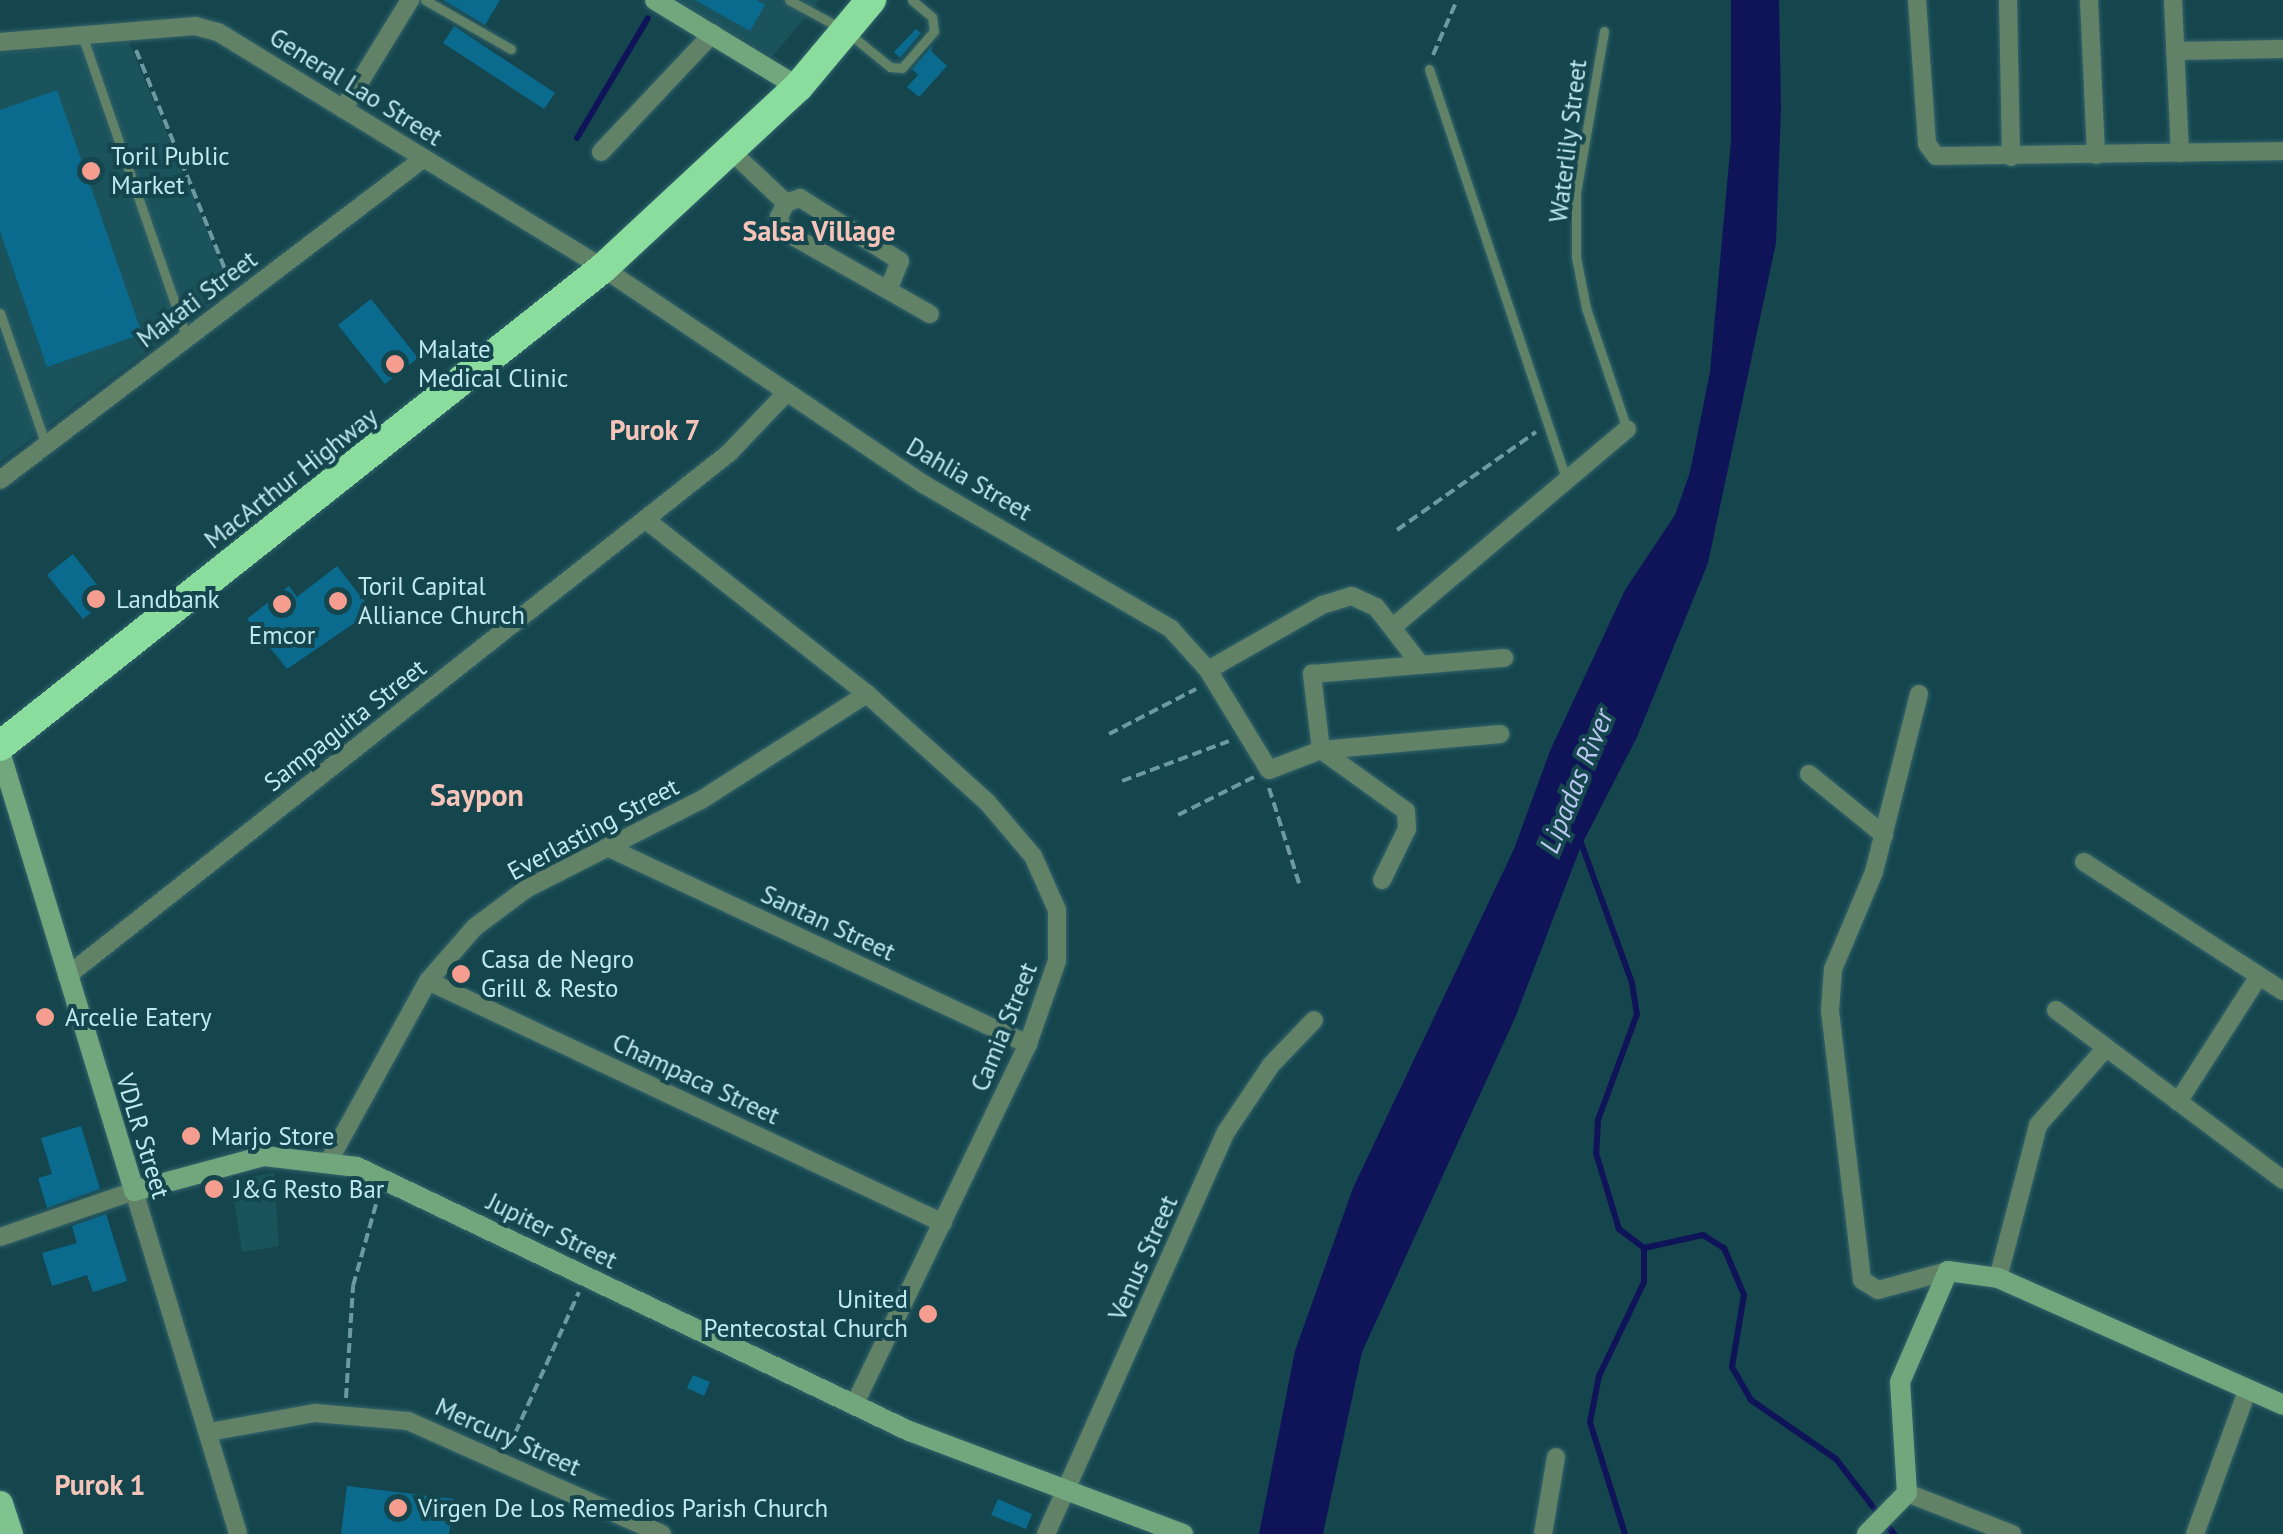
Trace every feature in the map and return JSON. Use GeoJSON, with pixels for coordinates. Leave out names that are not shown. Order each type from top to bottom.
{"type":"FeatureCollection","features":[{"type":"Feature","properties":{"kind":"highway","name":"MacArthur Highway"},"geometry":{"type":"LineString","coordinates":[[0,749],[603,268],[798,87],[871,0]]}},
{"type":"Feature","properties":{"kind":"main road"},"geometry":{"type":"LineString","coordinates":[[654,0],[798,87]]}},
{"type":"Feature","properties":{"kind":"main road","name":"VDLR Street"},"geometry":{"type":"LineString","coordinates":[[0,749],[134,1191]]}},
{"type":"Feature","properties":{"kind":"main road","name":"Jupiter Street"},"geometry":{"type":"LineString","coordinates":[[134,1191],[264,1156],[330,1159],[384,1178],[854,1405],[1065,1491],[1183,1534]]}},
{"type":"Feature","properties":{"kind":"main road"},"geometry":{"type":"LineString","coordinates":[[1879,1525],[1907,1493],[1900,1382],[1948,1270],[1998,1278],[2283,1404]]}},
{"type":"Feature","properties":{"kind":"main road"},"geometry":{"type":"LineString","coordinates":[[0,1503],[10,1534]]}},
{"type":"Feature","properties":{"kind":"street"},"geometry":{"type":"LineString","coordinates":[[343,108],[410,0]]}},
{"type":"Feature","properties":{"kind":"street"},"geometry":{"type":"LineString","coordinates":[[1917,0],[1930,151],[1944,158],[2283,151]]}},
{"type":"Feature","properties":{"kind":"street"},"geometry":{"type":"LineString","coordinates":[[2008,0],[2011,157]]}},
{"type":"Feature","properties":{"kind":"street"},"geometry":{"type":"LineString","coordinates":[[2089,0],[2096,155]]}},
{"type":"Feature","properties":{"kind":"street"},"geometry":{"type":"LineString","coordinates":[[2173,0],[2180,154]]}},
{"type":"Feature","properties":{"kind":"street","name":"General Lao Street"},"geometry":{"type":"LineString","coordinates":[[0,42],[211,28],[603,268]]}},
{"type":"Feature","properties":{"kind":"street"},"geometry":{"type":"LineString","coordinates":[[601,152],[713,33]]}},
{"type":"Feature","properties":{"kind":"street"},"geometry":{"type":"LineString","coordinates":[[2175,51],[2283,49]]}},
{"type":"Feature","properties":{"kind":"street"},"geometry":{"type":"LineString","coordinates":[[732,152],[786,203]]}},
{"type":"Feature","properties":{"kind":"street","name":"Makati Street"},"geometry":{"type":"LineString","coordinates":[[0,480],[424,158]]}},
{"type":"Feature","properties":{"kind":"street"},"geometry":{"type":"LineString","coordinates":[[888,290],[900,261],[800,198],[786,203],[779,217],[782,230],[930,314]]}},
{"type":"Feature","properties":{"kind":"street","name":"Dahlia Street"},"geometry":{"type":"LineString","coordinates":[[603,268],[926,485],[1144,611],[1190,645],[1269,770]]}},
{"type":"Feature","properties":{"kind":"street","name":"Sampaguita Street"},"geometry":{"type":"LineString","coordinates":[[67,976],[729,454],[787,392]]}},
{"type":"Feature","properties":{"kind":"street"},"geometry":{"type":"LineString","coordinates":[[1394,626],[1628,429]]}},
{"type":"Feature","properties":{"kind":"street","name":"Camia Street"},"geometry":{"type":"LineString","coordinates":[[646,520],[867,694],[1016,831],[1047,881],[1058,910],[1059,948],[1028,1044],[854,1405]]}},
{"type":"Feature","properties":{"kind":"street"},"geometry":{"type":"LineString","coordinates":[[1211,675],[1338,598],[1365,599],[1394,626],[1421,664]]}},
{"type":"Feature","properties":{"kind":"street"},"geometry":{"type":"LineString","coordinates":[[1382,880],[1407,829],[1406,811],[1321,750],[1312,674],[1504,658]]}},
{"type":"Feature","properties":{"kind":"street","name":"Everlasting Street"},"geometry":{"type":"LineString","coordinates":[[330,1159],[428,981],[502,906],[700,800],[867,694]]}},
{"type":"Feature","properties":{"kind":"street"},"geometry":{"type":"LineString","coordinates":[[1919,694],[1884,834],[1830,989],[1859,1270],[1865,1286],[1878,1290],[1948,1270]]}},
{"type":"Feature","properties":{"kind":"street"},"geometry":{"type":"LineString","coordinates":[[1269,770],[1321,750],[1500,734]]}},
{"type":"Feature","properties":{"kind":"street"},"geometry":{"type":"LineString","coordinates":[[1809,774],[1884,834]]}},
{"type":"Feature","properties":{"kind":"street","name":"Santan Street"},"geometry":{"type":"LineString","coordinates":[[607,847],[1028,1044]]}},
{"type":"Feature","properties":{"kind":"street"},"geometry":{"type":"LineString","coordinates":[[2084,862],[2283,991]]}},
{"type":"Feature","properties":{"kind":"street"},"geometry":{"type":"LineString","coordinates":[[2178,1102],[2260,976]]}},
{"type":"Feature","properties":{"kind":"street","name":"Champaca Street"},"geometry":{"type":"LineString","coordinates":[[428,981],[943,1223]]}},
{"type":"Feature","properties":{"kind":"street"},"geometry":{"type":"LineString","coordinates":[[2056,1010],[2283,1180]]}},
{"type":"Feature","properties":{"kind":"street","name":"Venus Street"},"geometry":{"type":"LineString","coordinates":[[1046,1534],[1226,1132],[1248,1095],[1314,1020]]}},
{"type":"Feature","properties":{"kind":"street"},"geometry":{"type":"LineString","coordinates":[[1998,1278],[2038,1125],[2106,1048]]}},
{"type":"Feature","properties":{"kind":"street","name":"Jupiter Street"},"geometry":{"type":"LineString","coordinates":[[0,1237],[134,1191]]}},
{"type":"Feature","properties":{"kind":"street","name":"VDLR Street"},"geometry":{"type":"LineString","coordinates":[[134,1191],[238,1534]]}},
{"type":"Feature","properties":{"kind":"street"},"geometry":{"type":"LineString","coordinates":[[2195,1534],[2248,1388]]}},
{"type":"Feature","properties":{"kind":"street","name":"Mercury Street"},"geometry":{"type":"LineString","coordinates":[[209,1432],[282,1415],[347,1412],[408,1421],[662,1534]]}},
{"type":"Feature","properties":{"kind":"street"},"geometry":{"type":"LineString","coordinates":[[1543,1534],[1556,1457]]}},
{"type":"Feature","properties":{"kind":"street"},"geometry":{"type":"LineString","coordinates":[[1907,1493],[2012,1534]]}},
{"type":"Feature","properties":{"kind":"lane"},"geometry":{"type":"LineString","coordinates":[[425,0],[511,50]]}},
{"type":"Feature","properties":{"kind":"lane"},"geometry":{"type":"LineString","coordinates":[[789,0],[846,31],[890,68],[902,68],[934,31],[932,17],[912,0]]}},
{"type":"Feature","properties":{"kind":"lane","name":"Waterlily Street"},"geometry":{"type":"LineString","coordinates":[[1604,30],[1576,193],[1576,257],[1628,429]]}},
{"type":"Feature","properties":{"kind":"lane"},"geometry":{"type":"LineString","coordinates":[[82,35],[188,338]]}},
{"type":"Feature","properties":{"kind":"lane"},"geometry":{"type":"LineString","coordinates":[[1429,69],[1567,482]]}},
{"type":"Feature","properties":{"kind":"lane"},"geometry":{"type":"LineString","coordinates":[[0,313],[46,445]]}},
{"type":"Feature","properties":{"kind":"path"},"geometry":{"type":"LineString","coordinates":[[1429,69],[1457,0]]}},
{"type":"Feature","properties":{"kind":"path"},"geometry":{"type":"LineString","coordinates":[[129,31],[238,300]]}},
{"type":"Feature","properties":{"kind":"path"},"geometry":{"type":"LineString","coordinates":[[1397,530],[1547,422]]}},
{"type":"Feature","properties":{"kind":"path"},"geometry":{"type":"LineString","coordinates":[[1110,734],[1211,675]]}},
{"type":"Feature","properties":{"kind":"path"},"geometry":{"type":"LineString","coordinates":[[1122,781],[1247,734]]}},
{"type":"Feature","properties":{"kind":"path"},"geometry":{"type":"LineString","coordinates":[[1178,815],[1269,770],[1300,883]]}},
{"type":"Feature","properties":{"kind":"path"},"geometry":{"type":"LineString","coordinates":[[347,1412],[353,1286],[384,1178]]}},
{"type":"Feature","properties":{"kind":"path"},"geometry":{"type":"LineString","coordinates":[[503,1461],[587,1276]]}},
{"type":"Feature","properties":{"kind":"shaded area"},"geometry":{"type":"Polygon","coordinates":[[[676,0],[820,0],[772,57],[676,0]]]}},
{"type":"Feature","properties":{"kind":"shaded area","name":"Toril Public Market"},"geometry":{"type":"Polygon","coordinates":[[[129,42],[231,289],[0,462],[0,53],[129,42]]]}},
{"type":"Feature","properties":{"kind":"shaded area"},"geometry":{"type":"Polygon","coordinates":[[[274,1173],[279,1246],[242,1252],[231,1180],[274,1173]]]}},
{"type":"Feature","properties":{"kind":"water","name":"Lipadas River"},"geometry":{"type":"Polygon","coordinates":[[[1731,0],[1779,0],[1781,108],[1776,243],[1708,563],[1637,737],[1581,846],[1515,1018],[1362,1352],[1323,1534],[1259,1534],[1295,1351],[1353,1188],[1514,849],[1550,751],[1625,590],[1675,515],[1690,472],[1710,372],[1731,141],[1731,0]]]}},
{"type":"Feature","properties":{"kind":"building"},"geometry":{"type":"Polygon","coordinates":[[[443,0],[500,0],[485,25],[443,0]]]}},
{"type":"Feature","properties":{"kind":"building"},"geometry":{"type":"Polygon","coordinates":[[[695,0],[757,0],[765,5],[750,31],[695,0]]]}},
{"type":"Feature","properties":{"kind":"building"},"geometry":{"type":"Polygon","coordinates":[[[454,26],[555,93],[544,109],[443,43],[454,26]]]}},
{"type":"Feature","properties":{"kind":"building"},"geometry":{"type":"Polygon","coordinates":[[[916,29],[921,33],[900,58],[894,52],[916,29]]]}},
{"type":"Feature","properties":{"kind":"building"},"geometry":{"type":"Polygon","coordinates":[[[933,45],[931,51],[947,66],[919,97],[907,87],[918,75],[912,69],[933,45]]]}},
{"type":"Feature","properties":{"kind":"building"},"geometry":{"type":"Polygon","coordinates":[[[57,90],[142,334],[47,367],[0,231],[0,110],[57,90]]]}},
{"type":"Feature","properties":{"kind":"building"},"geometry":{"type":"Polygon","coordinates":[[[371,299],[418,358],[385,384],[338,325],[371,299]]]}},
{"type":"Feature","properties":{"kind":"building"},"geometry":{"type":"Polygon","coordinates":[[[73,554],[108,599],[83,619],[47,575],[73,554]]]}},
{"type":"Feature","properties":{"kind":"building"},"geometry":{"type":"Polygon","coordinates":[[[337,566],[372,611],[287,669],[247,619],[289,586],[297,597],[337,566]]]}},
{"type":"Feature","properties":{"kind":"building"},"geometry":{"type":"Polygon","coordinates":[[[81,1126],[100,1189],[47,1208],[38,1178],[52,1174],[41,1138],[81,1126]]]}},
{"type":"Feature","properties":{"kind":"building"},"geometry":{"type":"Polygon","coordinates":[[[106,1214],[127,1281],[93,1292],[87,1275],[52,1286],[42,1253],[77,1243],[72,1226],[106,1214]]]}},
{"type":"Feature","properties":{"kind":"building"},"geometry":{"type":"Polygon","coordinates":[[[693,1375],[710,1382],[704,1396],[687,1388],[693,1375]]]}},
{"type":"Feature","properties":{"kind":"building","name":"Virgen De Los Remedios Parish Church"},"geometry":{"type":"Polygon","coordinates":[[[347,1486],[454,1499],[449,1534],[341,1534],[347,1486]]]}},
{"type":"Feature","properties":{"kind":"building"},"geometry":{"type":"Polygon","coordinates":[[[998,1499],[1032,1514],[1026,1529],[991,1515],[998,1499]]]}},
{"type":"Feature","properties":{"kind":"waterway"},"geometry":{"type":"LineString","coordinates":[[577,138],[648,18]]}},
{"type":"Feature","properties":{"kind":"waterway","name":"Lipadas River"},"geometry":{"type":"LineString","coordinates":[[1580,840],[1632,983],[1637,1014],[1598,1120],[1596,1153],[1619,1229],[1644,1248],[1703,1235],[1724,1248],[1744,1295],[1732,1367],[1751,1400],[1836,1459],[1894,1534]]}},
{"type":"Feature","properties":{"kind":"waterway"},"geometry":{"type":"LineString","coordinates":[[1625,1534],[1590,1422],[1599,1376],[1644,1282],[1644,1248]]}},
{"type":"Feature","properties":{"kind":"place","name":"Toril Public Market"},"geometry":{"type":"Point","coordinates":[91,171]}},
{"type":"Feature","properties":{"kind":"place","name":"Malate Medical Clinic"},"geometry":{"type":"Point","coordinates":[395,364]}},
{"type":"Feature","properties":{"kind":"place","name":"Landbank"},"geometry":{"type":"Point","coordinates":[96,599]}},
{"type":"Feature","properties":{"kind":"place","name":"Toril Capital Alliance Church"},"geometry":{"type":"Point","coordinates":[338,601]}},
{"type":"Feature","properties":{"kind":"place","name":"Emcor"},"geometry":{"type":"Point","coordinates":[282,604]}},
{"type":"Feature","properties":{"kind":"place","name":"Casa de Negro Grill & Resto"},"geometry":{"type":"Point","coordinates":[461,974]}},
{"type":"Feature","properties":{"kind":"place","name":"Arcelie Eatery"},"geometry":{"type":"Point","coordinates":[45,1017]}},
{"type":"Feature","properties":{"kind":"place","name":"Marjo Store"},"geometry":{"type":"Point","coordinates":[191,1136]}},
{"type":"Feature","properties":{"kind":"place","name":"J&G Resto Bar"},"geometry":{"type":"Point","coordinates":[214,1189]}},
{"type":"Feature","properties":{"kind":"place","name":"United Pentecostal Church"},"geometry":{"type":"Point","coordinates":[928,1314]}},
{"type":"Feature","properties":{"kind":"place","name":"Virgen De Los Remedios Parish Church"},"geometry":{"type":"Point","coordinates":[398,1508]}},
{"type":"Feature","properties":{"kind":"district","name":"Salsa Village"},"geometry":{"type":"Point","coordinates":[819,231]}},
{"type":"Feature","properties":{"kind":"district","name":"Purok 7"},"geometry":{"type":"Point","coordinates":[655,430]}},
{"type":"Feature","properties":{"kind":"district","name":"Saypon"},"geometry":{"type":"Point","coordinates":[477,795]}},
{"type":"Feature","properties":{"kind":"district","name":"Purok 1"},"geometry":{"type":"Point","coordinates":[100,1485]}}]}
